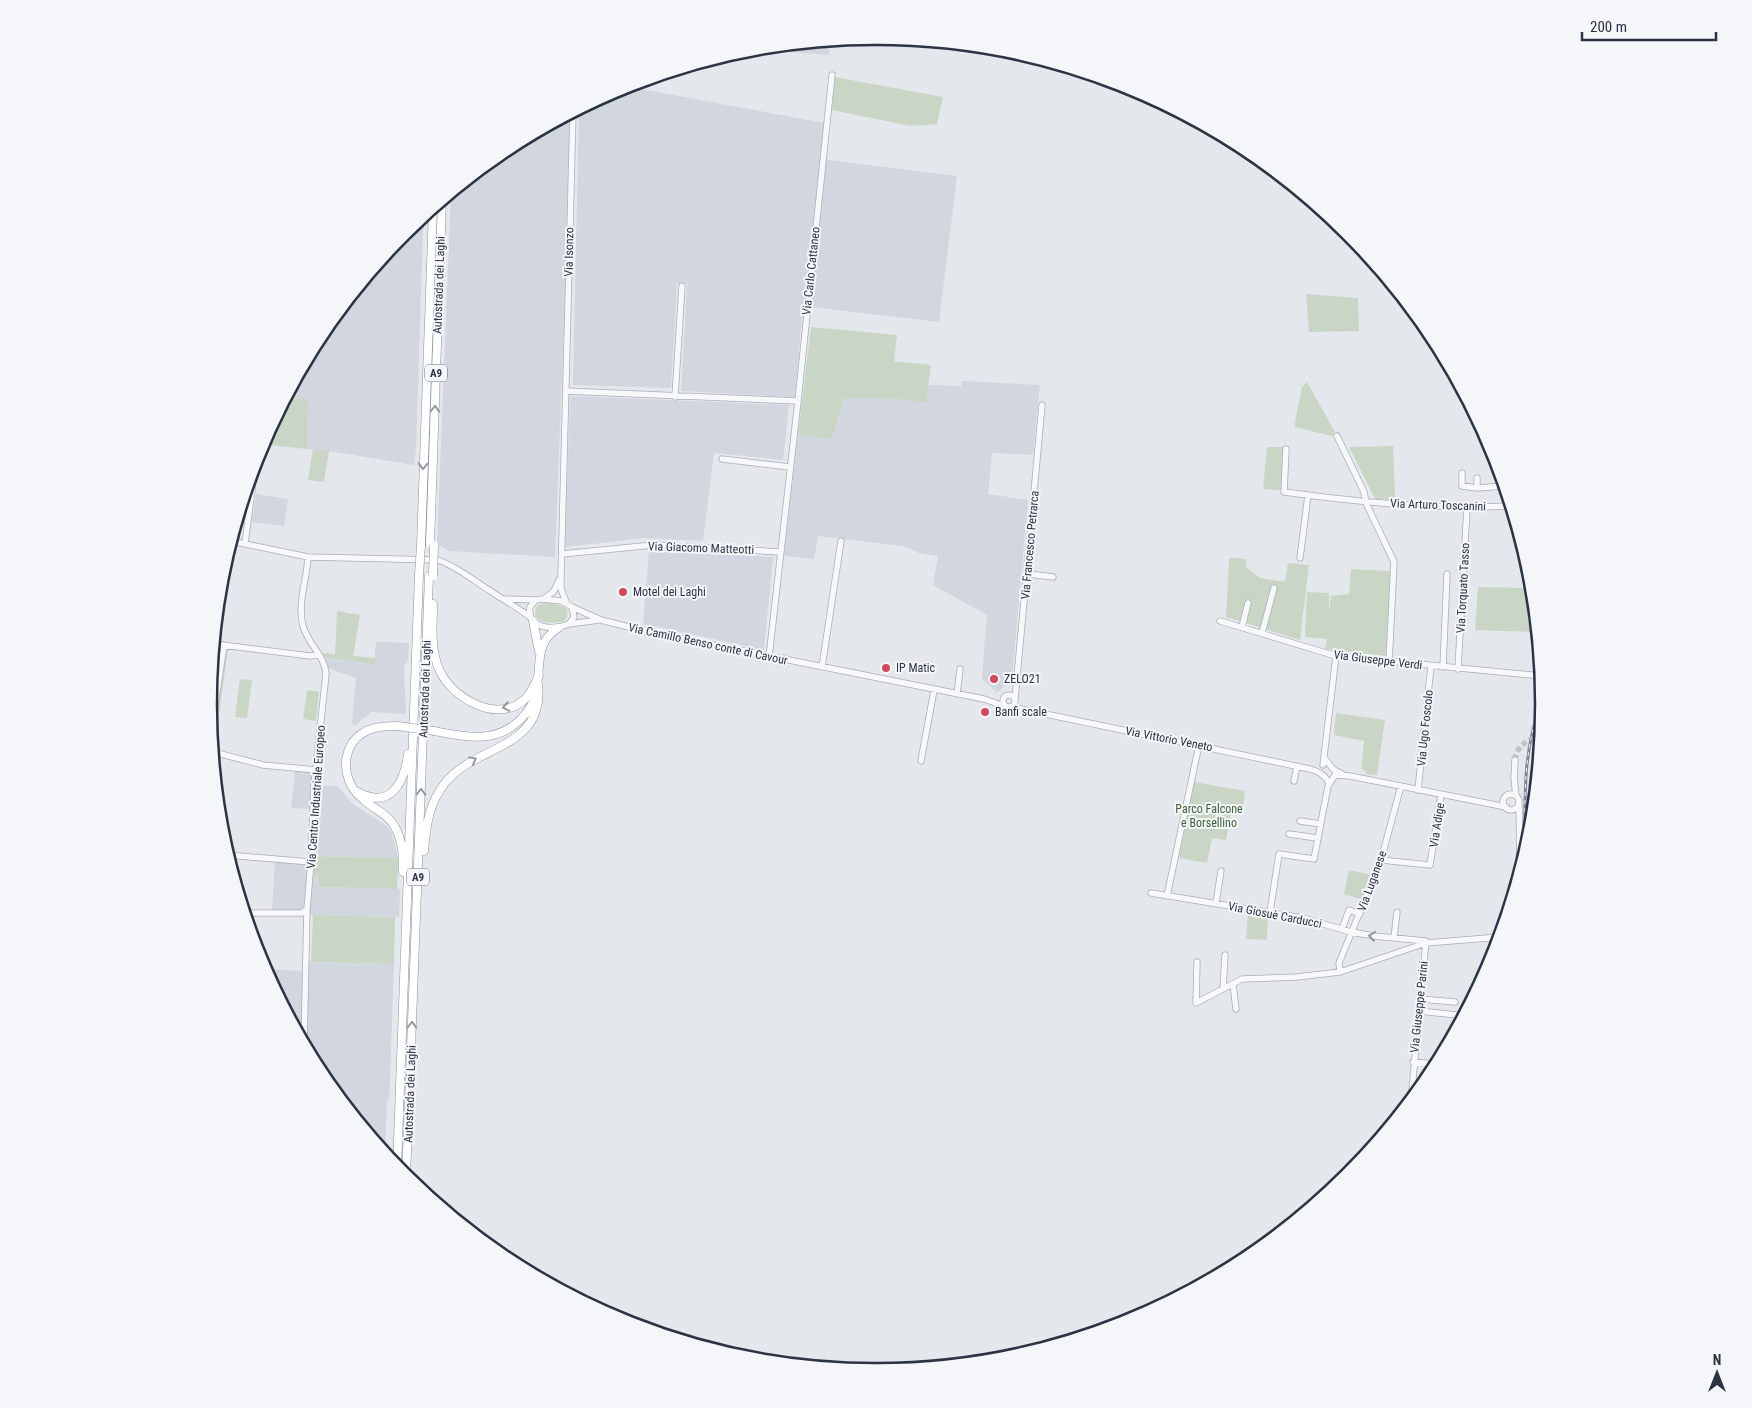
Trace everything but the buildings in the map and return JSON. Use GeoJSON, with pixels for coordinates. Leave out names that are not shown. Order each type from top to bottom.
{"type":"FeatureCollection","features":[{"type":"Feature","properties":{"kind":"highway","name":"Autostrada dei Laghi"},"geometry":{"type":"LineString","coordinates":[[406,1166],[431,576],[442,208]]}},
{"type":"Feature","properties":{"kind":"highway","name":"Autostrada dei Laghi"},"geometry":{"type":"LineString","coordinates":[[397,1157],[433,217]]}},
{"type":"Feature","properties":{"kind":"highway"},"geometry":{"type":"LineString","coordinates":[[431,576],[434,650],[443,677],[458,694],[479,706],[509,707],[516,705],[526,698],[539,675]]}},
{"type":"Feature","properties":{"kind":"highway"},"geometry":{"type":"LineString","coordinates":[[353,789],[367,796],[383,796],[397,788],[405,773],[408,754],[412,667],[418,612]]}},
{"type":"Feature","properties":{"kind":"highway"},"geometry":{"type":"LineString","coordinates":[[532,620],[540,658]]}},
{"type":"Feature","properties":{"kind":"highway"},"geometry":{"type":"LineString","coordinates":[[402,1034],[403,849],[399,835],[392,822],[383,813],[364,801],[353,789],[347,777],[347,756],[352,743],[368,729],[384,726],[398,726],[477,737],[500,734],[515,724],[528,711],[536,696],[542,647],[546,638],[558,628]]}},
{"type":"Feature","properties":{"kind":"highway"},"geometry":{"type":"LineString","coordinates":[[415,965],[426,832],[428,815],[434,801],[445,783],[460,768],[501,747],[521,733],[535,714],[539,697],[538,684]]}},
{"type":"Feature","properties":{"kind":"street","name":"Via Carlo Cattaneo"},"geometry":{"type":"LineString","coordinates":[[769,657],[832,75]]}},
{"type":"Feature","properties":{"kind":"street","name":"Via Isonzo"},"geometry":{"type":"LineString","coordinates":[[570,605],[562,590],[560,576],[573,119]]}},
{"type":"Feature","properties":{"kind":"street"},"geometry":{"type":"LineString","coordinates":[[675,397],[682,286]]}},
{"type":"Feature","properties":{"kind":"street"},"geometry":{"type":"LineString","coordinates":[[566,391],[798,401]]}},
{"type":"Feature","properties":{"kind":"street","name":"Via Francesco Petrarca"},"geometry":{"type":"LineString","coordinates":[[1014,702],[1028,574],[1042,405]]}},
{"type":"Feature","properties":{"kind":"street"},"geometry":{"type":"LineString","coordinates":[[1337,436],[1364,492],[1366,503],[1394,562],[1389,662]]}},
{"type":"Feature","properties":{"kind":"street","name":"Via Arturo Toscanini"},"geometry":{"type":"LineString","coordinates":[[1286,449],[1284,492],[1366,503],[1467,508],[1505,506]]}},
{"type":"Feature","properties":{"kind":"street"},"geometry":{"type":"LineString","coordinates":[[722,459],[790,467]]}},
{"type":"Feature","properties":{"kind":"street"},"geometry":{"type":"LineString","coordinates":[[1462,473],[1462,486],[1498,487]]}},
{"type":"Feature","properties":{"kind":"street"},"geometry":{"type":"LineString","coordinates":[[1477,478],[1477,488]]}},
{"type":"Feature","properties":{"kind":"street"},"geometry":{"type":"LineString","coordinates":[[245,544],[252,493]]}},
{"type":"Feature","properties":{"kind":"street"},"geometry":{"type":"LineString","coordinates":[[1300,558],[1308,495]]}},
{"type":"Feature","properties":{"kind":"street","name":"Via Torquato Tasso"},"geometry":{"type":"LineString","coordinates":[[1458,669],[1467,508]]}},
{"type":"Feature","properties":{"kind":"street"},"geometry":{"type":"LineString","coordinates":[[841,541],[822,667],[984,699],[1004,706],[1014,702]]}},
{"type":"Feature","properties":{"kind":"street"},"geometry":{"type":"LineString","coordinates":[[237,542],[308,557],[438,560],[504,599],[543,627],[558,628],[570,624],[574,616],[570,605],[556,599],[504,599]]}},
{"type":"Feature","properties":{"kind":"street","name":"Via Giacomo Matteotti"},"geometry":{"type":"LineString","coordinates":[[562,554],[653,544],[780,552]]}},
{"type":"Feature","properties":{"kind":"street","name":"Via Centro Industriale Europeo"},"geometry":{"type":"LineString","coordinates":[[304,1032],[305,913],[311,862],[316,770],[326,674],[324,662],[307,636],[302,620],[301,605],[308,557]]}},
{"type":"Feature","properties":{"kind":"street"},"geometry":{"type":"LineString","coordinates":[[1028,574],[1053,577]]}},
{"type":"Feature","properties":{"kind":"street"},"geometry":{"type":"LineString","coordinates":[[1443,667],[1447,574]]}},
{"type":"Feature","properties":{"kind":"street","name":"Via Isonzo"},"geometry":{"type":"LineString","coordinates":[[543,598],[554,591],[560,576]]}},
{"type":"Feature","properties":{"kind":"street"},"geometry":{"type":"LineString","coordinates":[[1262,633],[1274,588]]}},
{"type":"Feature","properties":{"kind":"street"},"geometry":{"type":"LineString","coordinates":[[532,620],[529,611],[536,600]]}},
{"type":"Feature","properties":{"kind":"street"},"geometry":{"type":"LineString","coordinates":[[1242,627],[1248,603]]}},
{"type":"Feature","properties":{"kind":"street","name":"Via Camillo Benso conte di Cavour"},"geometry":{"type":"LineString","coordinates":[[570,605],[601,620],[822,667]]}},
{"type":"Feature","properties":{"kind":"street","name":"Via Camillo Benso conte di Cavour"},"geometry":{"type":"LineString","coordinates":[[570,624],[601,620]]}},
{"type":"Feature","properties":{"kind":"street","name":"Via Giuseppe Verdi"},"geometry":{"type":"LineString","coordinates":[[1220,621],[1336,656],[1534,675]]}},
{"type":"Feature","properties":{"kind":"street"},"geometry":{"type":"LineString","coordinates":[[220,645],[310,656],[319,655]]}},
{"type":"Feature","properties":{"kind":"street"},"geometry":{"type":"LineString","coordinates":[[217,690],[224,645]]}},
{"type":"Feature","properties":{"kind":"street"},"geometry":{"type":"LineString","coordinates":[[1270,912],[1279,854],[1314,859],[1327,780],[1336,656]]}},
{"type":"Feature","properties":{"kind":"street","name":"Via Ugo Foscolo"},"geometry":{"type":"LineString","coordinates":[[1418,790],[1431,666]]}},
{"type":"Feature","properties":{"kind":"street"},"geometry":{"type":"LineString","coordinates":[[957,694],[960,669]]}},
{"type":"Feature","properties":{"kind":"street"},"geometry":{"type":"LineString","coordinates":[[1004,706],[1002,700],[1016,684]]}},
{"type":"Feature","properties":{"kind":"street"},"geometry":{"type":"LineString","coordinates":[[921,761],[934,690]]}},
{"type":"Feature","properties":{"kind":"street"},"geometry":{"type":"LineString","coordinates":[[984,699],[1006,696]]}},
{"type":"Feature","properties":{"kind":"street","name":"Via Vittorio Veneto"},"geometry":{"type":"LineString","coordinates":[[1006,696],[1012,696],[1014,702],[1026,710],[1312,770],[1328,769]]}},
{"type":"Feature","properties":{"kind":"street"},"geometry":{"type":"LineString","coordinates":[[1167,896],[1198,745]]}},
{"type":"Feature","properties":{"kind":"street"},"geometry":{"type":"LineString","coordinates":[[219,753],[263,765],[316,770]]}},
{"type":"Feature","properties":{"kind":"street"},"geometry":{"type":"LineString","coordinates":[[1515,760],[1514,778],[1519,804],[1519,846]]}},
{"type":"Feature","properties":{"kind":"street"},"geometry":{"type":"LineString","coordinates":[[1294,781],[1296,766]]}},
{"type":"Feature","properties":{"kind":"street"},"geometry":{"type":"LineString","coordinates":[[1328,769],[1344,775],[1506,807],[1513,809],[1518,816]]}},
{"type":"Feature","properties":{"kind":"street"},"geometry":{"type":"LineString","coordinates":[[1327,780],[1328,769]]}},
{"type":"Feature","properties":{"kind":"street"},"geometry":{"type":"LineString","coordinates":[[1506,807],[1506,797],[1514,778]]}},
{"type":"Feature","properties":{"kind":"street","name":"Via Luganese"},"geometry":{"type":"LineString","coordinates":[[1340,972],[1339,963],[1381,860],[1400,786]]}},
{"type":"Feature","properties":{"kind":"street","name":"Via Adige"},"geometry":{"type":"LineString","coordinates":[[1381,860],[1430,865],[1441,795]]}},
{"type":"Feature","properties":{"kind":"street"},"geometry":{"type":"LineString","coordinates":[[1494,805],[1506,797],[1516,796]]}},
{"type":"Feature","properties":{"kind":"street"},"geometry":{"type":"LineString","coordinates":[[1513,809],[1519,804]]}},
{"type":"Feature","properties":{"kind":"street"},"geometry":{"type":"LineString","coordinates":[[1300,821],[1321,824]]}},
{"type":"Feature","properties":{"kind":"street"},"geometry":{"type":"LineString","coordinates":[[1289,834],[1317,838]]}},
{"type":"Feature","properties":{"kind":"street"},"geometry":{"type":"LineString","coordinates":[[235,856],[311,862]]}},
{"type":"Feature","properties":{"kind":"street"},"geometry":{"type":"LineString","coordinates":[[1216,903],[1220,871]]}},
{"type":"Feature","properties":{"kind":"street","name":"Via Giosuè Carducci"},"geometry":{"type":"LineString","coordinates":[[1151,893],[1270,912],[1303,918],[1351,932],[1426,941],[1426,943]]}},
{"type":"Feature","properties":{"kind":"street"},"geometry":{"type":"LineString","coordinates":[[1342,929],[1349,910],[1360,914]]}},
{"type":"Feature","properties":{"kind":"street"},"geometry":{"type":"LineString","coordinates":[[251,912],[305,913]]}},
{"type":"Feature","properties":{"kind":"street"},"geometry":{"type":"LineString","coordinates":[[1394,938],[1397,912]]}},
{"type":"Feature","properties":{"kind":"street"},"geometry":{"type":"LineString","coordinates":[[1198,962],[1196,1002],[1242,979],[1297,977],[1340,972],[1426,943],[1492,938]]}},
{"type":"Feature","properties":{"kind":"street","name":"Via Giuseppe Parini"},"geometry":{"type":"LineString","coordinates":[[1411,1088],[1426,943]]}},
{"type":"Feature","properties":{"kind":"street"},"geometry":{"type":"LineString","coordinates":[[1223,989],[1226,955]]}},
{"type":"Feature","properties":{"kind":"street"},"geometry":{"type":"LineString","coordinates":[[1233,984],[1236,1009]]}},
{"type":"Feature","properties":{"kind":"street"},"geometry":{"type":"LineString","coordinates":[[1421,999],[1455,1002]]}},
{"type":"Feature","properties":{"kind":"street"},"geometry":{"type":"LineString","coordinates":[[1420,1012],[1457,1014]]}},
{"type":"Feature","properties":{"kind":"street"},"geometry":{"type":"LineString","coordinates":[[1413,1062],[1428,1063]]}},
{"type":"Feature","properties":{"kind":"shaded area"},"geometry":{"type":"Polygon","coordinates":[[[830,46],[829,55],[785,52],[830,46]]]}},
{"type":"Feature","properties":{"kind":"shaded area"},"geometry":{"type":"Polygon","coordinates":[[[640,89],[824,123],[820,159],[957,176],[939,322],[803,306],[795,397],[681,391],[687,284],[677,283],[671,388],[573,385],[579,116],[640,89]]]}},
{"type":"Feature","properties":{"kind":"shaded area"},"geometry":{"type":"Polygon","coordinates":[[[571,120],[555,557],[449,551],[437,544],[451,201],[510,156],[546,133],[571,120]]]}},
{"type":"Feature","properties":{"kind":"shaded area"},"geometry":{"type":"Polygon","coordinates":[[[424,225],[414,465],[307,449],[308,399],[293,398],[305,374],[328,338],[381,269],[424,225]]]}},
{"type":"Feature","properties":{"kind":"shaded area"},"geometry":{"type":"Polygon","coordinates":[[[962,381],[1040,385],[1033,455],[992,453],[988,494],[1028,500],[1012,679],[997,693],[982,679],[987,615],[933,585],[938,556],[919,553],[903,546],[818,536],[814,559],[784,556],[798,435],[832,439],[844,398],[926,401],[928,385],[961,386],[962,381]]]}},
{"type":"Feature","properties":{"kind":"shaded area"},"geometry":{"type":"Polygon","coordinates":[[[570,396],[789,405],[783,460],[714,453],[703,541],[645,538],[565,547],[570,396]]]}},
{"type":"Feature","properties":{"kind":"shaded area"},"geometry":{"type":"Polygon","coordinates":[[[256,494],[288,499],[284,526],[252,522],[256,494]]]}},
{"type":"Feature","properties":{"kind":"shaded area"},"geometry":{"type":"Polygon","coordinates":[[[649,551],[773,557],[764,650],[643,624],[649,551]]]}},
{"type":"Feature","properties":{"kind":"shaded area"},"geometry":{"type":"Polygon","coordinates":[[[376,642],[409,643],[408,659],[404,667],[406,714],[371,712],[354,726],[352,722],[356,678],[328,668],[325,657],[374,665],[376,642]]]}},
{"type":"Feature","properties":{"kind":"shaded area"},"geometry":{"type":"Polygon","coordinates":[[[295,771],[312,771],[311,809],[291,808],[295,771]]]}},
{"type":"Feature","properties":{"kind":"shaded area"},"geometry":{"type":"Polygon","coordinates":[[[317,786],[338,786],[353,804],[388,827],[392,834],[398,858],[314,856],[317,786]]]}},
{"type":"Feature","properties":{"kind":"shaded area"},"geometry":{"type":"Polygon","coordinates":[[[275,861],[308,863],[306,909],[301,911],[272,911],[275,861]]]}},
{"type":"Feature","properties":{"kind":"shaded area"},"geometry":{"type":"Polygon","coordinates":[[[310,875],[316,875],[319,887],[400,889],[399,917],[309,915],[310,875]]]}},
{"type":"Feature","properties":{"kind":"shaded area"},"geometry":{"type":"Polygon","coordinates":[[[307,962],[394,964],[389,1100],[387,1101],[385,1143],[353,1105],[305,1034],[307,962]]]}},
{"type":"Feature","properties":{"kind":"shaded area"},"geometry":{"type":"Polygon","coordinates":[[[273,969],[305,971],[303,1031],[273,969]]]}},
{"type":"Feature","properties":{"kind":"green space"},"geometry":{"type":"Polygon","coordinates":[[[835,77],[943,97],[937,124],[910,126],[832,110],[835,77]]]}},
{"type":"Feature","properties":{"kind":"green space"},"geometry":{"type":"Polygon","coordinates":[[[1306,294],[1358,298],[1359,331],[1309,332],[1306,294]]]}},
{"type":"Feature","properties":{"kind":"green space"},"geometry":{"type":"Polygon","coordinates":[[[811,327],[897,335],[894,361],[931,365],[926,402],[881,398],[844,398],[832,439],[798,435],[811,327]]]}},
{"type":"Feature","properties":{"kind":"green space"},"geometry":{"type":"Polygon","coordinates":[[[1307,382],[1335,432],[1332,436],[1294,427],[1302,387],[1307,382]]]}},
{"type":"Feature","properties":{"kind":"green space"},"geometry":{"type":"Polygon","coordinates":[[[293,398],[308,399],[307,449],[270,445],[293,398]]]}},
{"type":"Feature","properties":{"kind":"green space"},"geometry":{"type":"Polygon","coordinates":[[[1393,446],[1395,500],[1375,499],[1349,447],[1393,446]]]}},
{"type":"Feature","properties":{"kind":"green space"},"geometry":{"type":"Polygon","coordinates":[[[1267,447],[1284,447],[1282,490],[1263,489],[1267,447]]]}},
{"type":"Feature","properties":{"kind":"green space"},"geometry":{"type":"Polygon","coordinates":[[[313,449],[329,451],[324,482],[308,480],[313,449]]]}},
{"type":"Feature","properties":{"kind":"green space"},"geometry":{"type":"Polygon","coordinates":[[[1229,558],[1246,559],[1246,567],[1260,578],[1285,582],[1288,563],[1309,565],[1300,640],[1226,617],[1229,558]]]}},
{"type":"Feature","properties":{"kind":"green space"},"geometry":{"type":"Polygon","coordinates":[[[1351,569],[1391,571],[1386,656],[1325,649],[1327,639],[1305,637],[1307,592],[1329,593],[1329,611],[1331,596],[1349,594],[1351,569]]]}},
{"type":"Feature","properties":{"kind":"green space"},"geometry":{"type":"Polygon","coordinates":[[[1478,587],[1524,588],[1531,632],[1475,630],[1478,587]]]}},
{"type":"Feature","properties":{"kind":"green space"},"geometry":{"type":"Polygon","coordinates":[[[552,602],[566,608],[567,614],[564,621],[554,623],[542,621],[535,616],[538,605],[552,602]]]}},
{"type":"Feature","properties":{"kind":"green space"},"geometry":{"type":"Polygon","coordinates":[[[337,611],[360,615],[353,656],[375,658],[375,665],[325,657],[322,653],[335,654],[337,611]]]}},
{"type":"Feature","properties":{"kind":"green space"},"geometry":{"type":"Polygon","coordinates":[[[222,648],[228,649],[217,724],[217,704],[218,674],[222,648]]]}},
{"type":"Feature","properties":{"kind":"green space"},"geometry":{"type":"Polygon","coordinates":[[[240,679],[252,680],[247,718],[235,717],[240,679]]]}},
{"type":"Feature","properties":{"kind":"green space"},"geometry":{"type":"Polygon","coordinates":[[[307,690],[319,692],[316,721],[303,719],[307,690]]]}},
{"type":"Feature","properties":{"kind":"green space"},"geometry":{"type":"Polygon","coordinates":[[[1336,713],[1385,720],[1377,775],[1367,774],[1361,769],[1364,741],[1334,735],[1336,713]]]}},
{"type":"Feature","properties":{"kind":"green space","name":"Parco Falcone e Borsellino"},"geometry":{"type":"Polygon","coordinates":[[[1194,782],[1245,791],[1243,809],[1232,807],[1226,840],[1212,838],[1207,863],[1179,858],[1194,782]]]}},
{"type":"Feature","properties":{"kind":"green space"},"geometry":{"type":"Polygon","coordinates":[[[314,856],[398,858],[397,889],[319,887],[317,875],[314,875],[314,856]]]}},
{"type":"Feature","properties":{"kind":"green space"},"geometry":{"type":"Polygon","coordinates":[[[1349,870],[1373,875],[1363,900],[1344,894],[1349,870]]]}},
{"type":"Feature","properties":{"kind":"green space"},"geometry":{"type":"Polygon","coordinates":[[[1248,911],[1268,914],[1267,940],[1246,939],[1248,911]]]}},
{"type":"Feature","properties":{"kind":"green space"},"geometry":{"type":"Polygon","coordinates":[[[313,915],[395,917],[394,964],[311,962],[313,915]]]}},
{"type":"Feature","properties":{"kind":"tunnel"},"geometry":{"type":"LineString","coordinates":[[1515,760],[1520,747],[1534,738]]}},
{"type":"Feature","properties":{"kind":"railway"},"geometry":{"type":"LineString","coordinates":[[1525,815],[1526,774],[1535,724]]}},
{"type":"Feature","properties":{"kind":"place","name":"Motel dei Laghi"},"geometry":{"type":"Point","coordinates":[623,592]}},
{"type":"Feature","properties":{"kind":"place","name":"IP Matic"},"geometry":{"type":"Point","coordinates":[886,668]}},
{"type":"Feature","properties":{"kind":"place","name":"ZELO21"},"geometry":{"type":"Point","coordinates":[994,679]}},
{"type":"Feature","properties":{"kind":"place","name":"Banfi scale"},"geometry":{"type":"Point","coordinates":[985,712]}}]}
